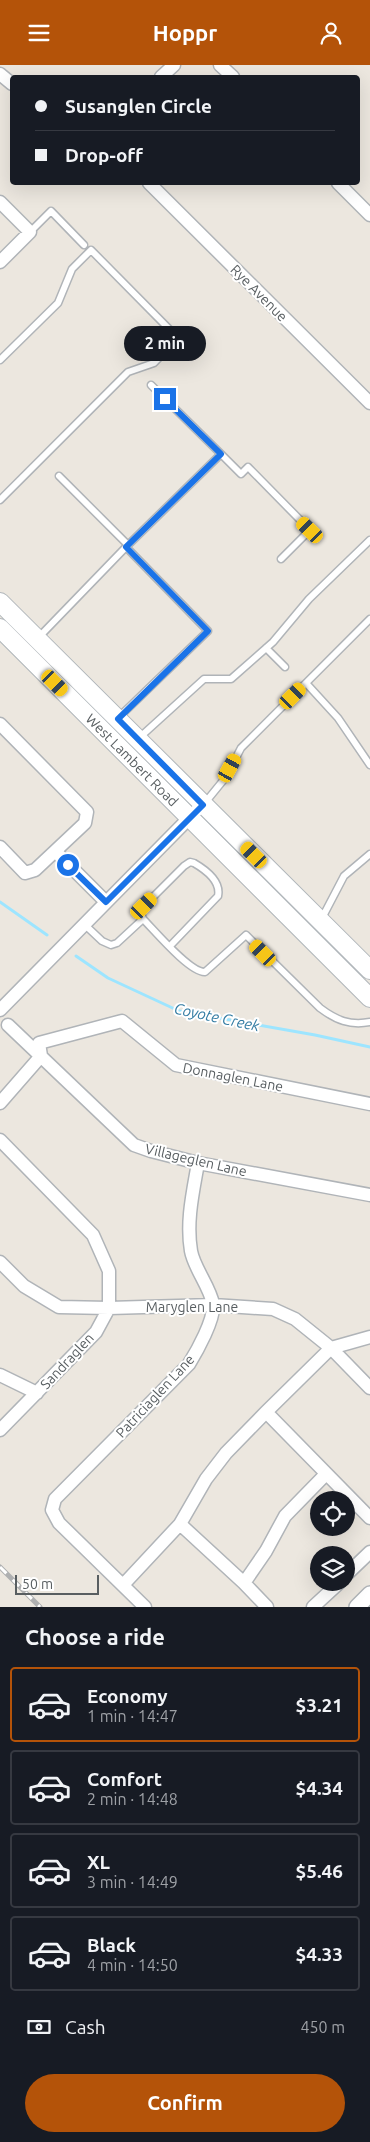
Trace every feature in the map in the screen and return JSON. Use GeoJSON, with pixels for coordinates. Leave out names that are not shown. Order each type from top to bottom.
{"type":"FeatureCollection","features":[{"type":"Feature","properties":{"kind":"main road","name":"West Lambert Road"},"geometry":{"type":"LineString","coordinates":[[0,602],[203,805],[369,967]]}},
{"type":"Feature","properties":{"kind":"main road","name":"West Lambert Road"},"geometry":{"type":"LineString","coordinates":[[0,628],[370,998]]}},
{"type":"Feature","properties":{"kind":"street"},"geometry":{"type":"LineString","coordinates":[[163,75],[174,65]]}},
{"type":"Feature","properties":{"kind":"street"},"geometry":{"type":"LineString","coordinates":[[220,65],[231,75]]}},
{"type":"Feature","properties":{"kind":"street"},"geometry":{"type":"LineString","coordinates":[[0,74],[10,82]]}},
{"type":"Feature","properties":{"kind":"street","name":"Rye Avenue"},"geometry":{"type":"LineString","coordinates":[[151,185],[370,403]]}},
{"type":"Feature","properties":{"kind":"street"},"geometry":{"type":"LineString","coordinates":[[340,185],[370,215]]}},
{"type":"Feature","properties":{"kind":"street"},"geometry":{"type":"LineString","coordinates":[[0,202],[30,232],[0,262]]}},
{"type":"Feature","properties":{"kind":"street"},"geometry":{"type":"LineString","coordinates":[[0,725],[86,812],[85,823],[56,853],[35,870],[25,873],[0,847]]}},
{"type":"Feature","properties":{"kind":"street"},"geometry":{"type":"LineString","coordinates":[[0,1010],[203,805]]}},
{"type":"Feature","properties":{"kind":"street"},"geometry":{"type":"LineString","coordinates":[[56,853],[106,902]]}},
{"type":"Feature","properties":{"kind":"street","name":"Donnaglen Lane"},"geometry":{"type":"LineString","coordinates":[[0,1103],[41,1056],[39,1043],[122,1021],[176,1065],[370,1105]]}},
{"type":"Feature","properties":{"kind":"street","name":"Villageglen Lane"},"geometry":{"type":"LineString","coordinates":[[8,1025],[134,1145],[198,1163],[370,1195]]}},
{"type":"Feature","properties":{"kind":"street","name":"Sandraglen"},"geometry":{"type":"LineString","coordinates":[[0,1140],[93,1235],[108,1271],[109,1308],[96,1332],[0,1431]]}},
{"type":"Feature","properties":{"kind":"street"},"geometry":{"type":"LineString","coordinates":[[198,1163],[189,1217],[189,1239],[191,1253],[213,1305]]}},
{"type":"Feature","properties":{"kind":"street","name":"Maryglen Lane"},"geometry":{"type":"LineString","coordinates":[[0,1262],[24,1286],[59,1307],[109,1308],[213,1305],[273,1309],[295,1319],[331,1348],[370,1388]]}},
{"type":"Feature","properties":{"kind":"street","name":"Patriciaglen Lane"},"geometry":{"type":"LineString","coordinates":[[145,1607],[59,1523],[52,1510],[54,1499],[189,1364],[204,1341],[213,1305]]}},
{"type":"Feature","properties":{"kind":"street"},"geometry":{"type":"LineString","coordinates":[[123,1585],[180,1524],[206,1479],[226,1453],[266,1412],[331,1348],[370,1337]]}},
{"type":"Feature","properties":{"kind":"street"},"geometry":{"type":"LineString","coordinates":[[0,1375],[37,1393]]}},
{"type":"Feature","properties":{"kind":"street"},"geometry":{"type":"LineString","coordinates":[[266,1412],[370,1518]]}},
{"type":"Feature","properties":{"kind":"street"},"geometry":{"type":"LineString","coordinates":[[244,1583],[266,1551],[285,1516],[326,1474]]}},
{"type":"Feature","properties":{"kind":"street"},"geometry":{"type":"LineString","coordinates":[[180,1524],[267,1607]]}},
{"type":"Feature","properties":{"kind":"street"},"geometry":{"type":"LineString","coordinates":[[355,1566],[370,1552]]}},
{"type":"Feature","properties":{"kind":"street"},"geometry":{"type":"LineString","coordinates":[[313,1607],[330,1591]]}},
{"type":"Feature","properties":{"kind":"street"},"geometry":{"type":"LineString","coordinates":[[357,1607],[370,1594]]}},
{"type":"Feature","properties":{"kind":"lane"},"geometry":{"type":"LineString","coordinates":[[30,232],[51,211],[84,245]]}},
{"type":"Feature","properties":{"kind":"lane"},"geometry":{"type":"LineString","coordinates":[[0,361],[58,303],[72,269],[91,250],[178,338],[154,363],[128,372],[0,501]]}},
{"type":"Feature","properties":{"kind":"lane"},"geometry":{"type":"LineString","coordinates":[[151,385],[240,474],[248,467],[310,530],[281,559]]}},
{"type":"Feature","properties":{"kind":"lane"},"geometry":{"type":"LineString","coordinates":[[37,639],[127,546],[221,454]]}},
{"type":"Feature","properties":{"kind":"lane"},"geometry":{"type":"LineString","coordinates":[[59,476],[208,631],[118,719]]}},
{"type":"Feature","properties":{"kind":"lane"},"geometry":{"type":"LineString","coordinates":[[138,739],[204,679],[231,679],[266,648],[309,599],[370,540]]}},
{"type":"Feature","properties":{"kind":"lane"},"geometry":{"type":"LineString","coordinates":[[203,805],[226,777],[241,747],[370,619]]}},
{"type":"Feature","properties":{"kind":"lane"},"geometry":{"type":"LineString","coordinates":[[266,648],[285,667]]}},
{"type":"Feature","properties":{"kind":"lane"},"geometry":{"type":"LineString","coordinates":[[306,683],[338,717],[370,765]]}},
{"type":"Feature","properties":{"kind":"lane"},"geometry":{"type":"LineString","coordinates":[[321,921],[344,876],[370,854]]}},
{"type":"Feature","properties":{"kind":"lane"},"geometry":{"type":"LineString","coordinates":[[170,946],[218,896],[218,886],[207,873],[194,863],[190,862],[184,866],[141,910],[143,919],[170,946],[195,970],[202,973],[212,967],[246,935],[320,1008],[334,1019],[354,1023],[370,1022]]}},
{"type":"Feature","properties":{"kind":"lane"},"geometry":{"type":"LineString","coordinates":[[84,924],[102,941],[111,945],[117,943],[143,919]]}},
{"type":"Feature","properties":{"kind":"waterway","name":"Coyote Creek"},"geometry":{"type":"LineString","coordinates":[[0,902],[47,935]]}},
{"type":"Feature","properties":{"kind":"waterway","name":"Coyote Creek"},"geometry":{"type":"LineString","coordinates":[[76,956],[108,978],[179,1011],[315,1035],[370,1047]]}},
{"type":"Feature","properties":{"kind":"railway"},"geometry":{"type":"LineString","coordinates":[[0,1567],[40,1607]]}},
{"type":"Feature","properties":{"kind":"route"},"geometry":{"type":"LineString","coordinates":[[68,865],[106,902],[203,805],[118,719],[208,631],[126,547],[221,454],[165,399]]}}]}
